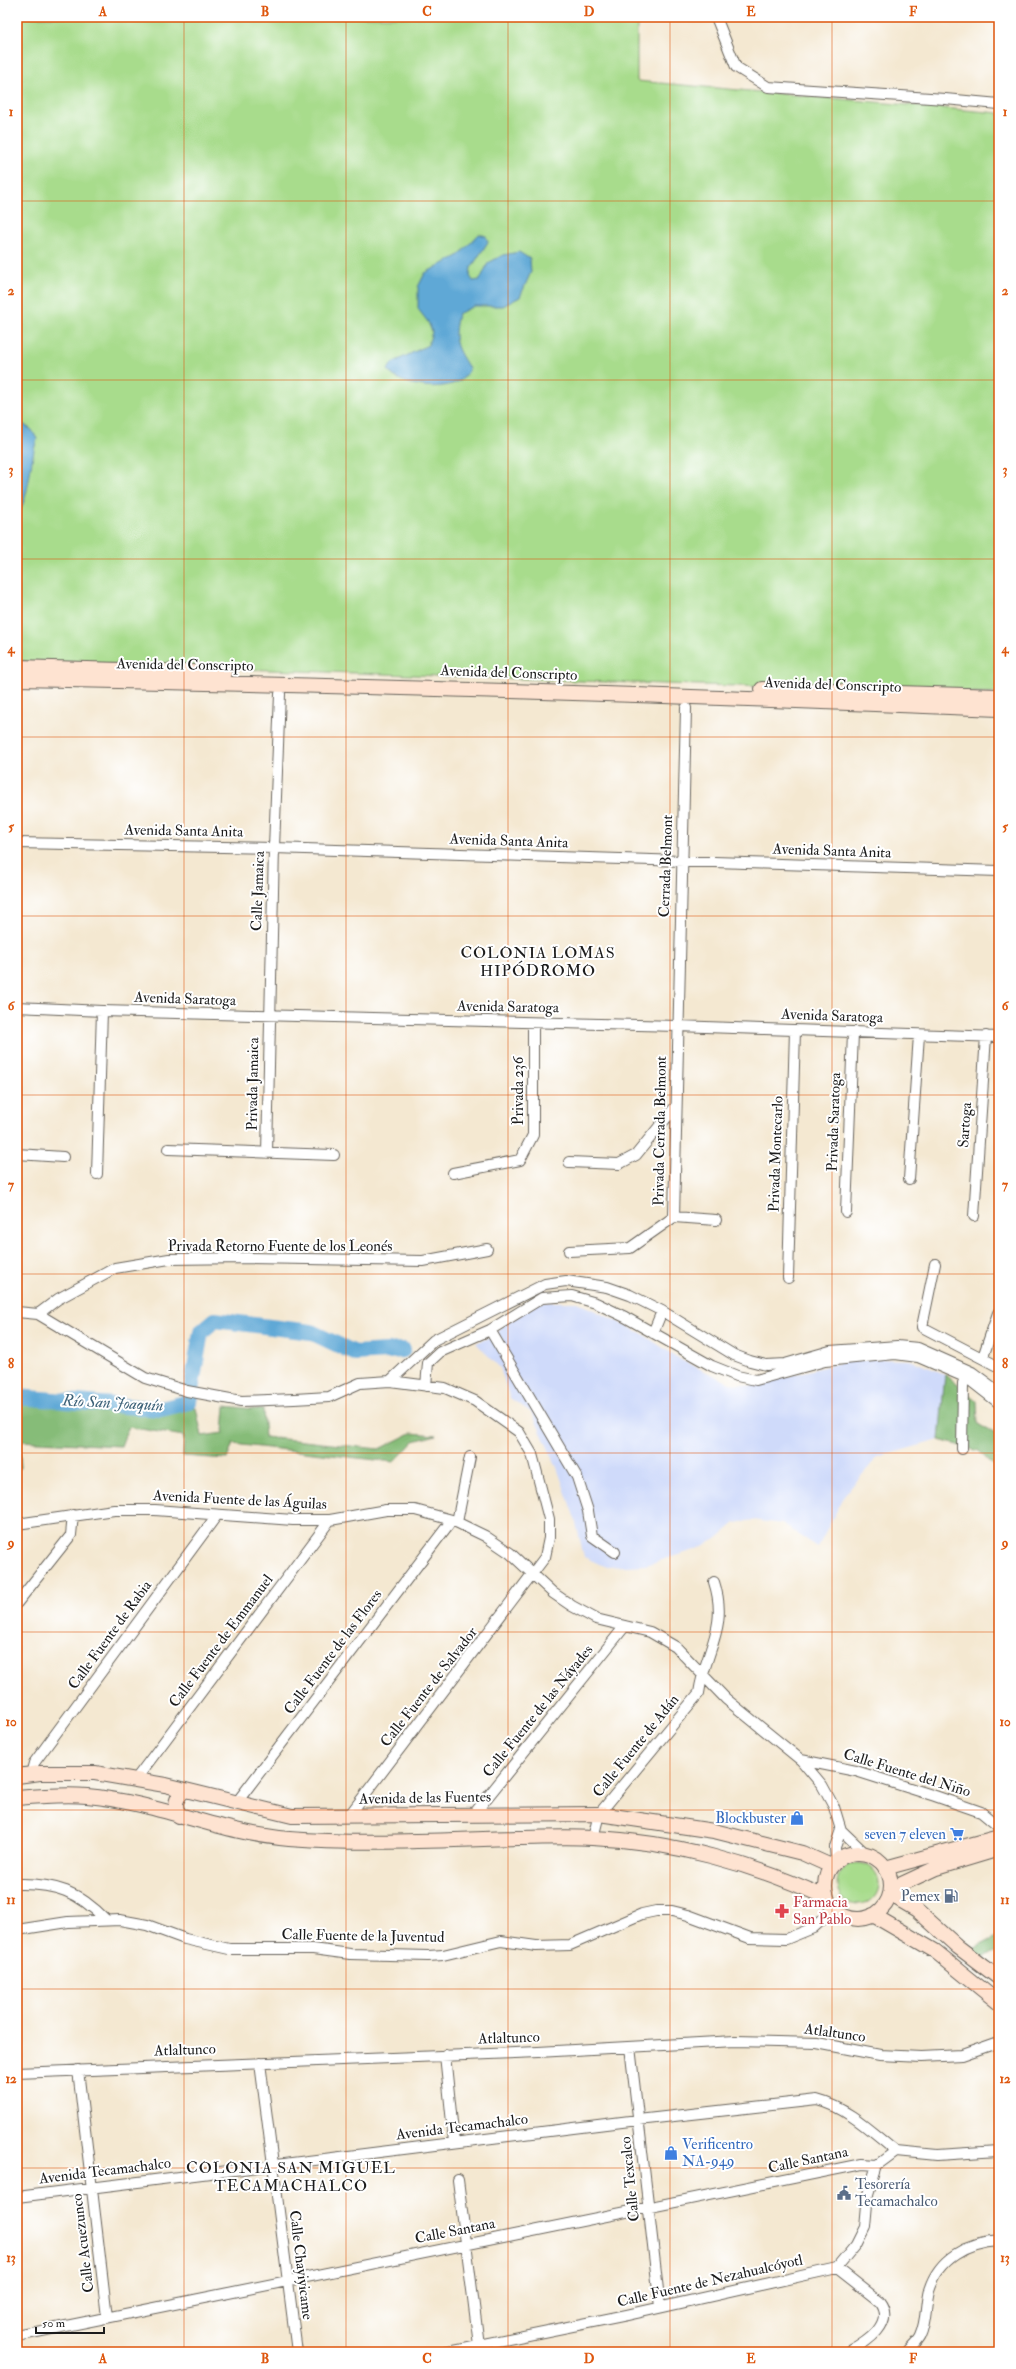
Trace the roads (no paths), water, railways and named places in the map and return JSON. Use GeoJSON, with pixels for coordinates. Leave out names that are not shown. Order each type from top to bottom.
{"type":"FeatureCollection","features":[{"type":"Feature","properties":{"kind":"main road","name":"Avenida del Conscripto"},"geometry":{"type":"LineString","coordinates":[[17,667],[999,696]]}},
{"type":"Feature","properties":{"kind":"main road","name":"Avenida del Conscripto"},"geometry":{"type":"LineString","coordinates":[[17,679],[281,684],[666,695],[999,709]]}},
{"type":"Feature","properties":{"kind":"main road","name":"Avenida de las Fuentes"},"geometry":{"type":"LineString","coordinates":[[24,1775],[95,1773],[136,1779],[292,1816],[348,1817],[474,1814],[599,1814],[714,1831],[802,1853],[833,1864]]}},
{"type":"Feature","properties":{"kind":"main road"},"geometry":{"type":"LineString","coordinates":[[162,1811],[169,1802],[171,1796],[165,1785]]}},
{"type":"Feature","properties":{"kind":"main road"},"geometry":{"type":"LineString","coordinates":[[180,1816],[175,1804],[177,1798],[185,1790]]}},
{"type":"Feature","properties":{"kind":"main road"},"geometry":{"type":"LineString","coordinates":[[17,1798],[86,1796],[162,1811],[245,1833],[312,1840],[592,1838],[682,1850],[769,1875],[831,1904],[841,1914],[857,1919],[873,1915],[884,1906],[890,1891],[890,1878],[885,1868],[877,1859],[866,1854],[845,1855],[833,1864],[825,1878],[831,1904]]}},
{"type":"Feature","properties":{"kind":"main road"},"geometry":{"type":"LineString","coordinates":[[885,1868],[999,1837]]}},
{"type":"Feature","properties":{"kind":"main road"},"geometry":{"type":"LineString","coordinates":[[890,1891],[936,1868],[999,1848]]}},
{"type":"Feature","properties":{"kind":"main road"},"geometry":{"type":"LineString","coordinates":[[890,1891],[917,1910],[958,1947],[999,1978]]}},
{"type":"Feature","properties":{"kind":"main road"},"geometry":{"type":"LineString","coordinates":[[873,1915],[935,1951],[999,2002]]}},
{"type":"Feature","properties":{"kind":"street"},"geometry":{"type":"LineString","coordinates":[[716,17],[736,67],[768,87],[999,104]]}},
{"type":"Feature","properties":{"kind":"street","name":"Calle Jamaica"},"geometry":{"type":"LineString","coordinates":[[269,1016],[280,694]]}},
{"type":"Feature","properties":{"kind":"street","name":"Cerrada Belmont"},"geometry":{"type":"LineString","coordinates":[[677,1026],[686,708]]}},
{"type":"Feature","properties":{"kind":"street","name":"Avenida Santa Anita"},"geometry":{"type":"LineString","coordinates":[[17,843],[274,848],[999,872]]}},
{"type":"Feature","properties":{"kind":"street","name":"Avenida Saratoga"},"geometry":{"type":"LineString","coordinates":[[17,1007],[102,1011],[677,1026],[999,1037]]}},
{"type":"Feature","properties":{"kind":"street"},"geometry":{"type":"LineString","coordinates":[[97,1174],[102,1011]]}},
{"type":"Feature","properties":{"kind":"street","name":"Privada Jamaica"},"geometry":{"type":"LineString","coordinates":[[267,1153],[269,1016]]}},
{"type":"Feature","properties":{"kind":"street","name":"Privada 236"},"geometry":{"type":"LineString","coordinates":[[453,1173],[520,1160],[533,1135],[533,1023]]}},
{"type":"Feature","properties":{"kind":"street","name":"Privada Cerrada Belmont"},"geometry":{"type":"LineString","coordinates":[[569,1252],[630,1248],[674,1217],[677,1026]]}},
{"type":"Feature","properties":{"kind":"street","name":"Privada Montecarlo"},"geometry":{"type":"LineString","coordinates":[[788,1278],[795,1030]]}},
{"type":"Feature","properties":{"kind":"street","name":"Privada Saratoga"},"geometry":{"type":"LineString","coordinates":[[846,1212],[852,1033]]}},
{"type":"Feature","properties":{"kind":"street"},"geometry":{"type":"LineString","coordinates":[[909,1179],[919,1035]]}},
{"type":"Feature","properties":{"kind":"street","name":"Sartoga"},"geometry":{"type":"LineString","coordinates":[[974,1216],[986,1036]]}},
{"type":"Feature","properties":{"kind":"street"},"geometry":{"type":"LineString","coordinates":[[569,1162],[619,1164],[636,1155],[676,1106]]}},
{"type":"Feature","properties":{"kind":"street","name":"Privada Jamaica"},"geometry":{"type":"LineString","coordinates":[[168,1149],[334,1155]]}},
{"type":"Feature","properties":{"kind":"street"},"geometry":{"type":"LineString","coordinates":[[17,1154],[63,1157]]}},
{"type":"Feature","properties":{"kind":"street"},"geometry":{"type":"LineString","coordinates":[[674,1217],[716,1220]]}},
{"type":"Feature","properties":{"kind":"street","name":"Privada Retorno Fuente de los Leonés"},"geometry":{"type":"LineString","coordinates":[[38,1314],[58,1299],[115,1268],[169,1259],[423,1261],[487,1249]]}},
{"type":"Feature","properties":{"kind":"street"},"geometry":{"type":"LineString","coordinates":[[935,1264],[922,1327],[983,1357],[999,1367]]}},
{"type":"Feature","properties":{"kind":"street"},"geometry":{"type":"LineString","coordinates":[[390,1381],[434,1340],[500,1305],[545,1284],[566,1281],[607,1287],[662,1311],[734,1355],[766,1365],[785,1364],[830,1351],[897,1346],[918,1348],[999,1392]]}},
{"type":"Feature","properties":{"kind":"street"},"geometry":{"type":"LineString","coordinates":[[426,1386],[427,1370],[432,1357],[440,1352],[490,1330],[542,1298],[572,1296],[596,1303],[712,1366],[737,1376],[756,1380],[825,1361],[895,1354],[918,1357],[969,1375],[999,1403]]}},
{"type":"Feature","properties":{"kind":"street"},"geometry":{"type":"LineString","coordinates":[[500,1305],[508,1320]]}},
{"type":"Feature","properties":{"kind":"street"},"geometry":{"type":"LineString","coordinates":[[653,1333],[662,1311]]}},
{"type":"Feature","properties":{"kind":"street"},"geometry":{"type":"LineString","coordinates":[[17,1312],[38,1314]]}},
{"type":"Feature","properties":{"kind":"street"},"geometry":{"type":"LineString","coordinates":[[983,1357],[998,1313]]}},
{"type":"Feature","properties":{"kind":"street","name":"Calle Fuente de Salvador"},"geometry":{"type":"LineString","coordinates":[[38,1314],[144,1378],[191,1392],[241,1401],[329,1397],[360,1383],[390,1381],[445,1388],[476,1401],[519,1432],[532,1454],[540,1479],[549,1526],[545,1557],[534,1575],[348,1817]]}},
{"type":"Feature","properties":{"kind":"street"},"geometry":{"type":"LineString","coordinates":[[490,1330],[577,1477],[588,1511],[592,1536],[615,1552]]}},
{"type":"Feature","properties":{"kind":"street"},"geometry":{"type":"LineString","coordinates":[[962,1449],[963,1383],[969,1375]]}},
{"type":"Feature","properties":{"kind":"street"},"geometry":{"type":"LineString","coordinates":[[455,1521],[470,1457]]}},
{"type":"Feature","properties":{"kind":"street","name":"Avenida Fuente de las Águilas"},"geometry":{"type":"LineString","coordinates":[[17,1524],[114,1510],[155,1510],[217,1515],[330,1520],[386,1510],[415,1510],[455,1521],[491,1540],[572,1606],[596,1619],[650,1632],[676,1647],[749,1719],[801,1760],[822,1786],[831,1802],[841,1830],[866,1854]]}},
{"type":"Feature","properties":{"kind":"street"},"geometry":{"type":"LineString","coordinates":[[17,1603],[71,1535],[73,1515]]}},
{"type":"Feature","properties":{"kind":"street","name":"Calle Fuente de Rabia"},"geometry":{"type":"LineString","coordinates":[[24,1775],[217,1515]]}},
{"type":"Feature","properties":{"kind":"street","name":"Calle Fuente de Emmanuel"},"geometry":{"type":"LineString","coordinates":[[136,1779],[330,1520]]}},
{"type":"Feature","properties":{"kind":"street","name":"Calle Fuente de las Flores"},"geometry":{"type":"LineString","coordinates":[[237,1802],[455,1521]]}},
{"type":"Feature","properties":{"kind":"street","name":"Calle Fuente de Adán"},"geometry":{"type":"LineString","coordinates":[[592,1838],[599,1814],[699,1693],[702,1674],[714,1644],[720,1620],[719,1599],[714,1582]]}},
{"type":"Feature","properties":{"kind":"street","name":"Calle Fuente de las Náyades"},"geometry":{"type":"LineString","coordinates":[[474,1814],[625,1626]]}},
{"type":"Feature","properties":{"kind":"street","name":"Calle Fuente del Niño"},"geometry":{"type":"LineString","coordinates":[[801,1760],[856,1771],[935,1796],[981,1812],[999,1827]]}},
{"type":"Feature","properties":{"kind":"street"},"geometry":{"type":"LineString","coordinates":[[833,1864],[835,1847],[841,1830]]}},
{"type":"Feature","properties":{"kind":"street"},"geometry":{"type":"LineString","coordinates":[[17,1884],[32,1884],[62,1889],[78,1895],[106,1920]]}},
{"type":"Feature","properties":{"kind":"street","name":"Calle Fuente de la Juventud"},"geometry":{"type":"LineString","coordinates":[[17,1930],[68,1922],[106,1920],[133,1921],[185,1939],[229,1949],[313,1949],[350,1954],[428,1956],[443,1955],[501,1941],[536,1946],[570,1945],[642,1914],[656,1911],[672,1911],[688,1915],[750,1938],[786,1939],[813,1928],[831,1904]]}},
{"type":"Feature","properties":{"kind":"street","name":"Atlaltunco"},"geometry":{"type":"LineString","coordinates":[[17,2073],[630,2048],[735,2041],[817,2043],[880,2056],[921,2057],[962,2055],[999,2042]]}},
{"type":"Feature","properties":{"kind":"street","name":"Calle Texcalco"},"geometry":{"type":"LineString","coordinates":[[630,2048],[660,2307]]}},
{"type":"Feature","properties":{"kind":"street"},"geometry":{"type":"LineString","coordinates":[[445,2055],[454,2142]]}},
{"type":"Feature","properties":{"kind":"street","name":"Calle Chayiyicame"},"geometry":{"type":"LineString","coordinates":[[260,2063],[297,2352]]}},
{"type":"Feature","properties":{"kind":"street","name":"Calle Acuezunco"},"geometry":{"type":"LineString","coordinates":[[78,2070],[107,2317]]}},
{"type":"Feature","properties":{"kind":"street","name":"Avenida Tecamachalco"},"geometry":{"type":"LineString","coordinates":[[17,2197],[273,2166],[454,2142],[817,2100],[831,2104],[848,2112],[896,2151]]}},
{"type":"Feature","properties":{"kind":"street"},"geometry":{"type":"LineString","coordinates":[[849,2352],[863,2344],[884,2322],[886,2315],[884,2307],[879,2301],[837,2268],[856,2245],[865,2227],[868,2194],[877,2164],[896,2151],[937,2155],[999,2151]]}},
{"type":"Feature","properties":{"kind":"street","name":"Calle Santana"},"geometry":{"type":"LineString","coordinates":[[17,2336],[862,2164],[877,2164]]}},
{"type":"Feature","properties":{"kind":"street"},"geometry":{"type":"LineString","coordinates":[[458,2180],[479,2345]]}},
{"type":"Feature","properties":{"kind":"street"},"geometry":{"type":"LineString","coordinates":[[907,2352],[920,2336],[929,2291],[936,2273],[947,2259],[964,2249],[982,2242],[999,2241]]}},
{"type":"Feature","properties":{"kind":"street","name":"Calle Fuente de Nezahualcóyotl"},"geometry":{"type":"LineString","coordinates":[[444,2352],[837,2268]]}},
{"type":"Feature","properties":{"kind":"water"},"geometry":{"type":"Polygon","coordinates":[[[479,234],[486,236],[488,242],[471,268],[470,276],[473,281],[480,280],[488,263],[503,255],[519,252],[530,259],[531,272],[520,297],[503,306],[474,306],[458,314],[455,330],[456,342],[469,368],[465,377],[456,383],[432,387],[405,382],[395,377],[388,370],[392,363],[428,345],[432,332],[428,322],[418,309],[418,287],[425,273],[458,256],[479,234]]]}},
{"type":"Feature","properties":{"kind":"water"},"geometry":{"type":"Polygon","coordinates":[[[17,420],[32,430],[37,439],[25,498],[22,508],[17,516],[17,420]]]}},
{"type":"Feature","properties":{"kind":"waterway","name":"Río San Joaquín"},"geometry":{"type":"LineString","coordinates":[[17,1397],[161,1409],[189,1402],[201,1332],[215,1320],[311,1332],[355,1353],[403,1350]]}},
{"type":"Feature","properties":{"kind":"place","name":"Blockbuster"},"geometry":{"type":"Point","coordinates":[797,1818]}},
{"type":"Feature","properties":{"kind":"place","name":"seven 7 eleven"},"geometry":{"type":"Point","coordinates":[957,1834]}},
{"type":"Feature","properties":{"kind":"place","name":"Pemex"},"geometry":{"type":"Point","coordinates":[951,1896]}},
{"type":"Feature","properties":{"kind":"place","name":"Farmacia San Pablo"},"geometry":{"type":"Point","coordinates":[782,1911]}},
{"type":"Feature","properties":{"kind":"place","name":"Verificentro NA-949"},"geometry":{"type":"Point","coordinates":[671,2153]}},
{"type":"Feature","properties":{"kind":"place","name":"Tesorería Tecamachalco"},"geometry":{"type":"Point","coordinates":[844,2193]}},
{"type":"Feature","properties":{"kind":"district","name":"COLONIA LOMAS HIPÓDROMO"},"geometry":{"type":"Point","coordinates":[538,962]}},
{"type":"Feature","properties":{"kind":"district","name":"COLONIA SAN MIGUEL TECAMACHALCO"},"geometry":{"type":"Point","coordinates":[291,2177]}}]}
